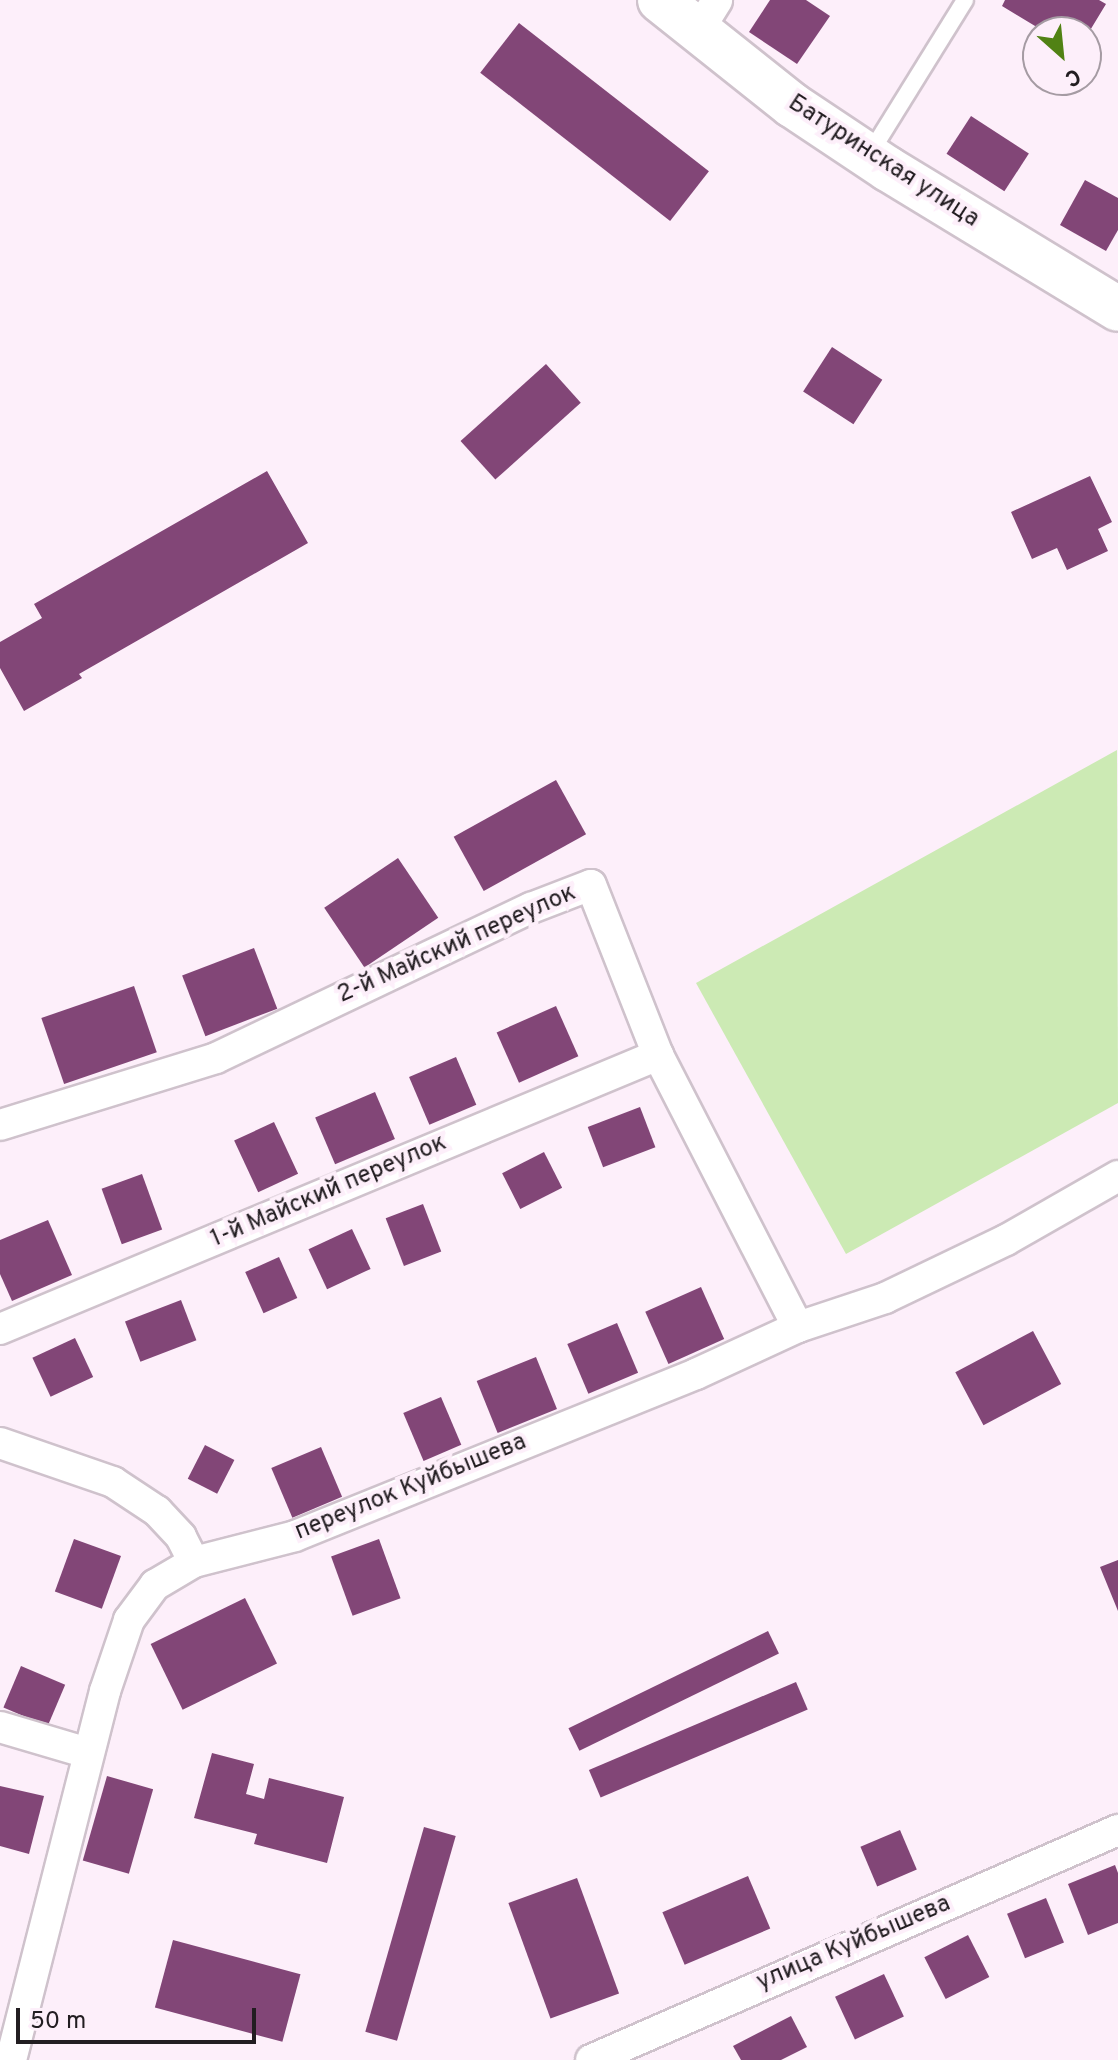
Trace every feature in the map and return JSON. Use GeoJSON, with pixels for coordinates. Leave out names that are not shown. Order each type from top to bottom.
{"type":"FeatureCollection","features":[{"type":"Feature","properties":{"kind":"main road","name":"Батуринская улица"},"geometry":{"type":"LineString","coordinates":[[660,0],[708,15],[792,105],[868,156],[1118,309]]}},
{"type":"Feature","properties":{"kind":"street","name":"2-й Майский переулок"},"geometry":{"type":"LineString","coordinates":[[0,1125],[216,1058],[531,908],[591,885],[658,1055],[798,1327]]}},
{"type":"Feature","properties":{"kind":"street","name":"1-й Майский переулок"},"geometry":{"type":"LineString","coordinates":[[0,1329],[658,1055]]}},
{"type":"Feature","properties":{"kind":"street","name":"переулок Куйбышева"},"geometry":{"type":"LineString","coordinates":[[11,2060],[88,1753],[129,1620],[155,1585],[194,1562],[295,1536],[696,1374],[798,1327],[885,1298],[1006,1240],[1118,1176]]}},
{"type":"Feature","properties":{"kind":"street"},"geometry":{"type":"LineString","coordinates":[[0,1443],[113,1482],[157,1511],[181,1537],[194,1562]]}},
{"type":"Feature","properties":{"kind":"street"},"geometry":{"type":"LineString","coordinates":[[0,1727],[88,1753]]}},
{"type":"Feature","properties":{"kind":"street","name":"улица Куйбышева"},"geometry":{"type":"LineString","coordinates":[[591,2060],[1118,1830]]}},
{"type":"Feature","properties":{"kind":"lane"},"geometry":{"type":"LineString","coordinates":[[868,156],[965,0]]}},
{"type":"Feature","properties":{"kind":"green space"},"geometry":{"type":"Polygon","coordinates":[[[1117,750],[1118,1103],[846,1254],[696,983],[1117,750]]]}},
{"type":"Feature","properties":{"kind":"building"},"geometry":{"type":"Polygon","coordinates":[[[770,0],[806,0],[830,16],[797,64],[749,32],[770,0]]]}},
{"type":"Feature","properties":{"kind":"building"},"geometry":{"type":"Polygon","coordinates":[[[1005,0],[1099,0],[1106,4],[1099,16],[1022,18],[1002,6],[1005,0]]]}},
{"type":"Feature","properties":{"kind":"building"},"geometry":{"type":"Polygon","coordinates":[[[519,23],[709,171],[670,221],[480,73],[519,23]]]}},
{"type":"Feature","properties":{"kind":"building"},"geometry":{"type":"Polygon","coordinates":[[[971,116],[1029,154],[1004,191],[946,154],[971,116]]]}},
{"type":"Feature","properties":{"kind":"building"},"geometry":{"type":"Polygon","coordinates":[[[1085,180],[1118,198],[1118,230],[1106,251],[1060,225],[1085,180]]]}},
{"type":"Feature","properties":{"kind":"building"},"geometry":{"type":"Polygon","coordinates":[[[832,347],[882,380],[853,424],[803,391],[832,347]]]}},
{"type":"Feature","properties":{"kind":"building"},"geometry":{"type":"Polygon","coordinates":[[[546,364],[581,403],[495,480],[461,441],[546,364]]]}},
{"type":"Feature","properties":{"kind":"building"},"geometry":{"type":"Polygon","coordinates":[[[267,471],[308,543],[79,674],[82,678],[24,711],[0,668],[0,642],[42,618],[34,604],[267,471]]]}},
{"type":"Feature","properties":{"kind":"building"},"geometry":{"type":"Polygon","coordinates":[[[1090,476],[1112,522],[1098,529],[1108,551],[1067,570],[1057,548],[1032,559],[1011,512],[1090,476]]]}},
{"type":"Feature","properties":{"kind":"building"},"geometry":{"type":"Polygon","coordinates":[[[556,780],[586,834],[484,891],[454,837],[556,780]]]}},
{"type":"Feature","properties":{"kind":"building"},"geometry":{"type":"Polygon","coordinates":[[[398,858],[438,918],[364,967],[324,908],[398,858]]]}},
{"type":"Feature","properties":{"kind":"building"},"geometry":{"type":"Polygon","coordinates":[[[254,948],[277,1009],[205,1036],[182,976],[254,948]]]}},
{"type":"Feature","properties":{"kind":"building"},"geometry":{"type":"Polygon","coordinates":[[[134,986],[157,1052],[64,1084],[41,1018],[134,986]]]}},
{"type":"Feature","properties":{"kind":"building"},"geometry":{"type":"Polygon","coordinates":[[[556,1006],[578,1056],[519,1083],[497,1032],[556,1006]]]}},
{"type":"Feature","properties":{"kind":"building"},"geometry":{"type":"Polygon","coordinates":[[[456,1057],[476,1105],[429,1125],[409,1077],[456,1057]]]}},
{"type":"Feature","properties":{"kind":"building"},"geometry":{"type":"Polygon","coordinates":[[[375,1092],[395,1139],[335,1164],[315,1117],[375,1092]]]}},
{"type":"Feature","properties":{"kind":"building"},"geometry":{"type":"Polygon","coordinates":[[[640,1107],[655,1147],[603,1167],[588,1127],[640,1107]]]}},
{"type":"Feature","properties":{"kind":"building"},"geometry":{"type":"Polygon","coordinates":[[[274,1122],[298,1174],[258,1192],[234,1141],[274,1122]]]}},
{"type":"Feature","properties":{"kind":"building"},"geometry":{"type":"Polygon","coordinates":[[[544,1152],[562,1188],[520,1209],[502,1173],[544,1152]]]}},
{"type":"Feature","properties":{"kind":"building"},"geometry":{"type":"Polygon","coordinates":[[[142,1174],[162,1229],[122,1244],[102,1189],[142,1174]]]}},
{"type":"Feature","properties":{"kind":"building"},"geometry":{"type":"Polygon","coordinates":[[[423,1204],[441,1252],[404,1266],[386,1218],[423,1204]]]}},
{"type":"Feature","properties":{"kind":"building"},"geometry":{"type":"Polygon","coordinates":[[[48,1220],[72,1275],[12,1301],[0,1274],[0,1240],[48,1220]]]}},
{"type":"Feature","properties":{"kind":"building"},"geometry":{"type":"Polygon","coordinates":[[[352,1229],[371,1269],[327,1289],[308,1249],[352,1229]]]}},
{"type":"Feature","properties":{"kind":"building"},"geometry":{"type":"Polygon","coordinates":[[[279,1257],[297,1298],[264,1313],[245,1272],[279,1257]]]}},
{"type":"Feature","properties":{"kind":"building"},"geometry":{"type":"Polygon","coordinates":[[[701,1287],[724,1339],[668,1364],[645,1312],[701,1287]]]}},
{"type":"Feature","properties":{"kind":"building"},"geometry":{"type":"Polygon","coordinates":[[[181,1300],[196,1340],[140,1362],[125,1322],[181,1300]]]}},
{"type":"Feature","properties":{"kind":"building"},"geometry":{"type":"Polygon","coordinates":[[[617,1323],[638,1373],[588,1394],[567,1344],[617,1323]]]}},
{"type":"Feature","properties":{"kind":"building"},"geometry":{"type":"Polygon","coordinates":[[[1033,1331],[1061,1384],[983,1425],[955,1372],[1033,1331]]]}},
{"type":"Feature","properties":{"kind":"building"},"geometry":{"type":"Polygon","coordinates":[[[75,1338],[93,1377],[51,1397],[32,1358],[75,1338]]]}},
{"type":"Feature","properties":{"kind":"building"},"geometry":{"type":"Polygon","coordinates":[[[536,1357],[557,1409],[498,1433],[477,1381],[536,1357]]]}},
{"type":"Feature","properties":{"kind":"building"},"geometry":{"type":"Polygon","coordinates":[[[441,1397],[461,1445],[424,1461],[403,1413],[441,1397]]]}},
{"type":"Feature","properties":{"kind":"building"},"geometry":{"type":"Polygon","coordinates":[[[205,1445],[234,1460],[217,1494],[188,1479],[205,1445]]]}},
{"type":"Feature","properties":{"kind":"building"},"geometry":{"type":"Polygon","coordinates":[[[321,1447],[342,1497],[292,1518],[271,1468],[321,1447]]]}},
{"type":"Feature","properties":{"kind":"building"},"geometry":{"type":"Polygon","coordinates":[[[74,1539],[121,1556],[102,1609],[55,1592],[74,1539]]]}},
{"type":"Feature","properties":{"kind":"building"},"geometry":{"type":"Polygon","coordinates":[[[379,1539],[401,1598],[353,1616],[331,1556],[379,1539]]]}},
{"type":"Feature","properties":{"kind":"building"},"geometry":{"type":"Polygon","coordinates":[[[1118,1560],[1118,1611],[1100,1567],[1118,1560]]]}},
{"type":"Feature","properties":{"kind":"building"},"geometry":{"type":"Polygon","coordinates":[[[245,1598],[277,1664],[183,1710],[151,1644],[245,1598]]]}},
{"type":"Feature","properties":{"kind":"building"},"geometry":{"type":"Polygon","coordinates":[[[768,1631],[779,1653],[579,1751],[568,1728],[768,1631]]]}},
{"type":"Feature","properties":{"kind":"building"},"geometry":{"type":"Polygon","coordinates":[[[21,1666],[65,1685],[48,1726],[3,1707],[21,1666]]]}},
{"type":"Feature","properties":{"kind":"building"},"geometry":{"type":"Polygon","coordinates":[[[796,1682],[808,1710],[601,1798],[589,1770],[796,1682]]]}},
{"type":"Feature","properties":{"kind":"building"},"geometry":{"type":"Polygon","coordinates":[[[212,1753],[254,1764],[246,1794],[264,1799],[269,1778],[344,1797],[327,1863],[254,1844],[257,1834],[194,1818],[212,1753]]]}},
{"type":"Feature","properties":{"kind":"building"},"geometry":{"type":"Polygon","coordinates":[[[107,1776],[153,1789],[129,1874],[83,1861],[107,1776]]]}},
{"type":"Feature","properties":{"kind":"building"},"geometry":{"type":"Polygon","coordinates":[[[0,1786],[44,1796],[29,1854],[0,1846],[0,1786]]]}},
{"type":"Feature","properties":{"kind":"building"},"geometry":{"type":"Polygon","coordinates":[[[424,1827],[456,1836],[397,2041],[365,2032],[424,1827]]]}},
{"type":"Feature","properties":{"kind":"building"},"geometry":{"type":"Polygon","coordinates":[[[900,1830],[917,1870],[877,1886],[860,1847],[900,1830]]]}},
{"type":"Feature","properties":{"kind":"building"},"geometry":{"type":"Polygon","coordinates":[[[1115,1865],[1118,1873],[1118,1923],[1088,1935],[1068,1884],[1115,1865]]]}},
{"type":"Feature","properties":{"kind":"building"},"geometry":{"type":"Polygon","coordinates":[[[748,1876],[770,1928],[685,1965],[662,1912],[748,1876]]]}},
{"type":"Feature","properties":{"kind":"building"},"geometry":{"type":"Polygon","coordinates":[[[577,1878],[619,1994],[550,2019],[508,1903],[577,1878]]]}},
{"type":"Feature","properties":{"kind":"building"},"geometry":{"type":"Polygon","coordinates":[[[1046,1898],[1064,1943],[1025,1958],[1007,1914],[1046,1898]]]}},
{"type":"Feature","properties":{"kind":"building"},"geometry":{"type":"Polygon","coordinates":[[[968,1935],[989,1977],[946,1999],[924,1957],[968,1935]]]}},
{"type":"Feature","properties":{"kind":"building"},"geometry":{"type":"Polygon","coordinates":[[[173,1940],[301,1974],[282,2042],[155,2008],[173,1940]]]}},
{"type":"Feature","properties":{"kind":"building"},"geometry":{"type":"Polygon","coordinates":[[[884,1974],[904,2017],[855,2039],[835,1997],[884,1974]]]}},
{"type":"Feature","properties":{"kind":"building"},"geometry":{"type":"Polygon","coordinates":[[[791,2016],[807,2047],[781,2060],[741,2060],[733,2046],[791,2016]]]}}]}
